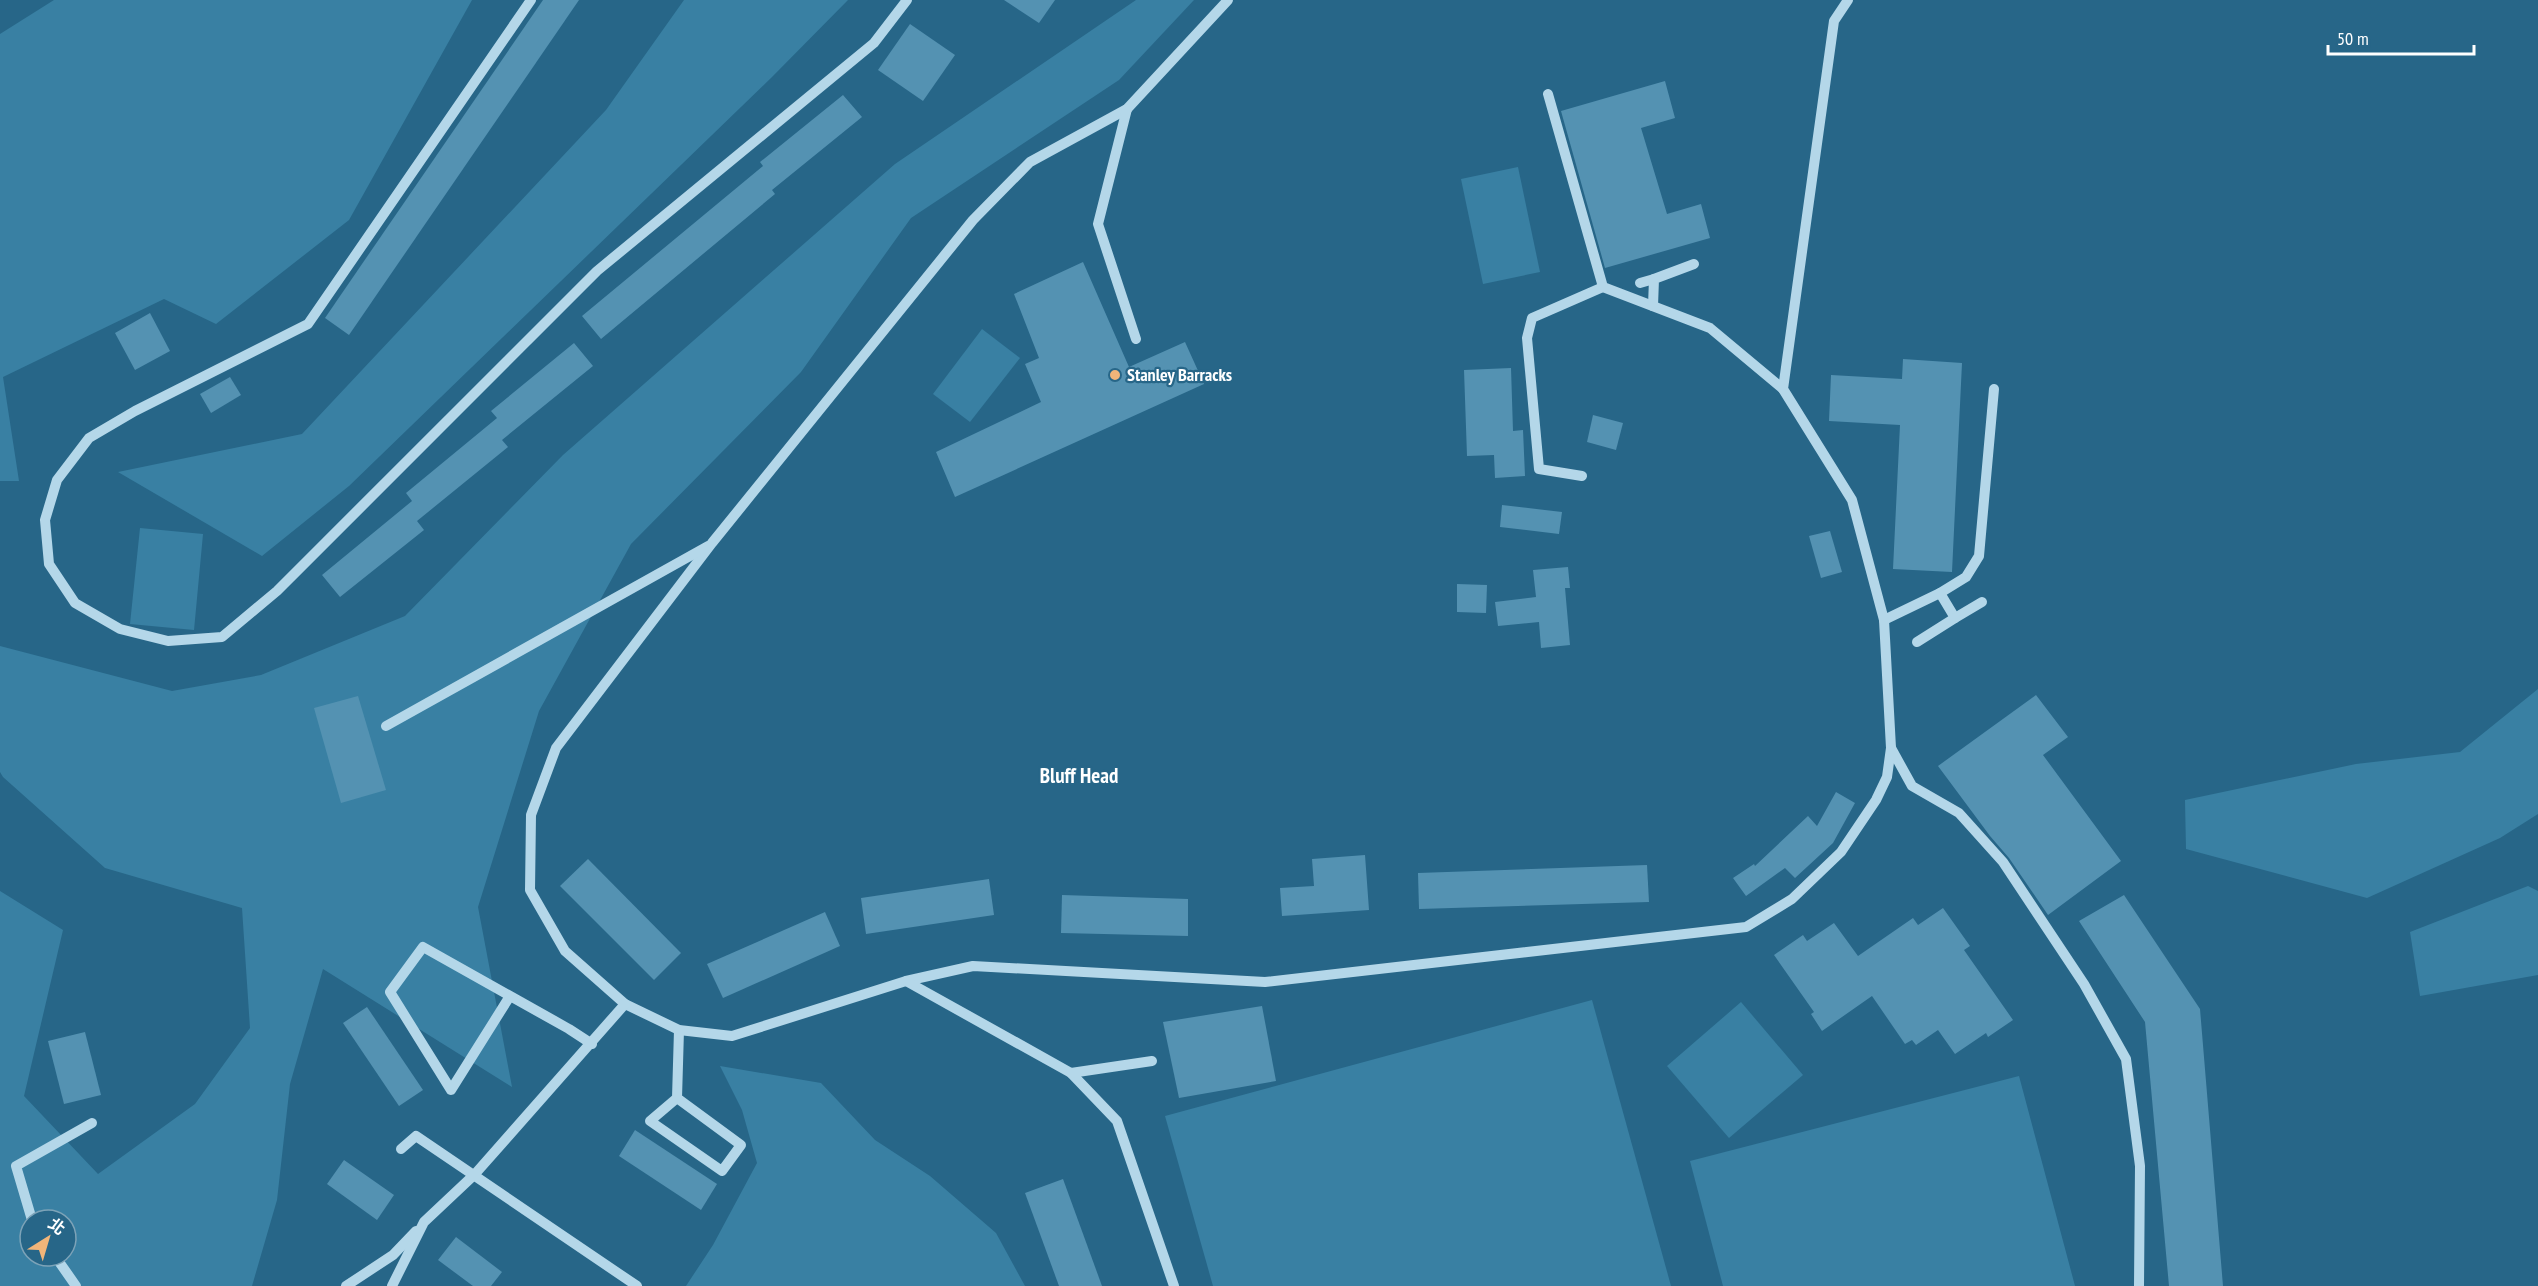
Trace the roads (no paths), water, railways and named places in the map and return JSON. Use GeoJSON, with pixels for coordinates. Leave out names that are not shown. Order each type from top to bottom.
{"type":"FeatureCollection","features":[{"type":"Feature","properties":{"kind":"lane"},"geometry":{"type":"LineString","coordinates":[[531,0],[308,324],[135,411],[89,438],[57,480],[45,520],[49,564],[75,603],[120,629],[168,641],[222,637],[277,591],[597,272],[874,43],[907,0]]}},
{"type":"Feature","properties":{"kind":"lane"},"geometry":{"type":"LineString","coordinates":[[1228,0],[1127,109],[1030,162],[973,220],[712,543],[556,748],[531,815],[530,890],[565,951],[625,1004],[679,1030],[732,1036],[906,981],[974,966],[1265,982],[1746,927],[1792,899],[1841,852],[1876,800],[1887,777],[1891,748],[1884,620],[1852,500],[1783,389],[1710,328],[1603,287],[1532,318],[1527,338],[1539,469],[1582,476]]}},
{"type":"Feature","properties":{"kind":"lane"},"geometry":{"type":"LineString","coordinates":[[1783,389],[1834,21],[1848,0]]}},
{"type":"Feature","properties":{"kind":"lane"},"geometry":{"type":"LineString","coordinates":[[1548,94],[1603,287]]}},
{"type":"Feature","properties":{"kind":"lane"},"geometry":{"type":"LineString","coordinates":[[1127,109],[1098,224],[1136,339]]}},
{"type":"Feature","properties":{"kind":"lane"},"geometry":{"type":"LineString","coordinates":[[1640,283],[1694,264]]}},
{"type":"Feature","properties":{"kind":"lane"},"geometry":{"type":"LineString","coordinates":[[1653,306],[1654,279]]}},
{"type":"Feature","properties":{"kind":"lane"},"geometry":{"type":"LineString","coordinates":[[1884,620],[1940,593],[1966,577],[1978,556],[1994,389]]}},
{"type":"Feature","properties":{"kind":"lane"},"geometry":{"type":"LineString","coordinates":[[386,726],[712,543]]}},
{"type":"Feature","properties":{"kind":"lane"},"geometry":{"type":"LineString","coordinates":[[1940,593],[1955,618]]}},
{"type":"Feature","properties":{"kind":"lane"},"geometry":{"type":"LineString","coordinates":[[1917,642],[1982,602]]}},
{"type":"Feature","properties":{"kind":"lane"},"geometry":{"type":"LineString","coordinates":[[1891,748],[1912,786],[1959,813],[2003,862],[2084,984],[2126,1059],[2140,1166],[2139,1286]]}},
{"type":"Feature","properties":{"kind":"lane"},"geometry":{"type":"LineString","coordinates":[[510,996],[452,1090],[390,992],[423,947],[510,996],[592,1044]]}},
{"type":"Feature","properties":{"kind":"lane"},"geometry":{"type":"LineString","coordinates":[[906,981],[1071,1073],[1117,1120],[1174,1286]]}},
{"type":"Feature","properties":{"kind":"lane"},"geometry":{"type":"LineString","coordinates":[[346,1286],[393,1256],[424,1222],[475,1174],[625,1004]]}},
{"type":"Feature","properties":{"kind":"lane"},"geometry":{"type":"LineString","coordinates":[[677,1098],[741,1145],[722,1171],[650,1121],[677,1098],[679,1030]]}},
{"type":"Feature","properties":{"kind":"lane"},"geometry":{"type":"LineString","coordinates":[[1071,1073],[1152,1061]]}},
{"type":"Feature","properties":{"kind":"lane"},"geometry":{"type":"LineString","coordinates":[[28,1208],[16,1166],[92,1123]]}},
{"type":"Feature","properties":{"kind":"lane"},"geometry":{"type":"LineString","coordinates":[[401,1149],[416,1136],[637,1286]]}},
{"type":"Feature","properties":{"kind":"lane"},"geometry":{"type":"LineString","coordinates":[[392,1286],[424,1222]]}},
{"type":"Feature","properties":{"kind":"lane"},"geometry":{"type":"LineString","coordinates":[[63,1268],[76,1286]]}},
{"type":"Feature","properties":{"kind":"place","name":"Stanley Barracks"},"geometry":{"type":"Point","coordinates":[1115,375]}},
{"type":"Feature","properties":{"kind":"district","name":"Bluff Head"},"geometry":{"type":"Point","coordinates":[1079,776]}}]}
